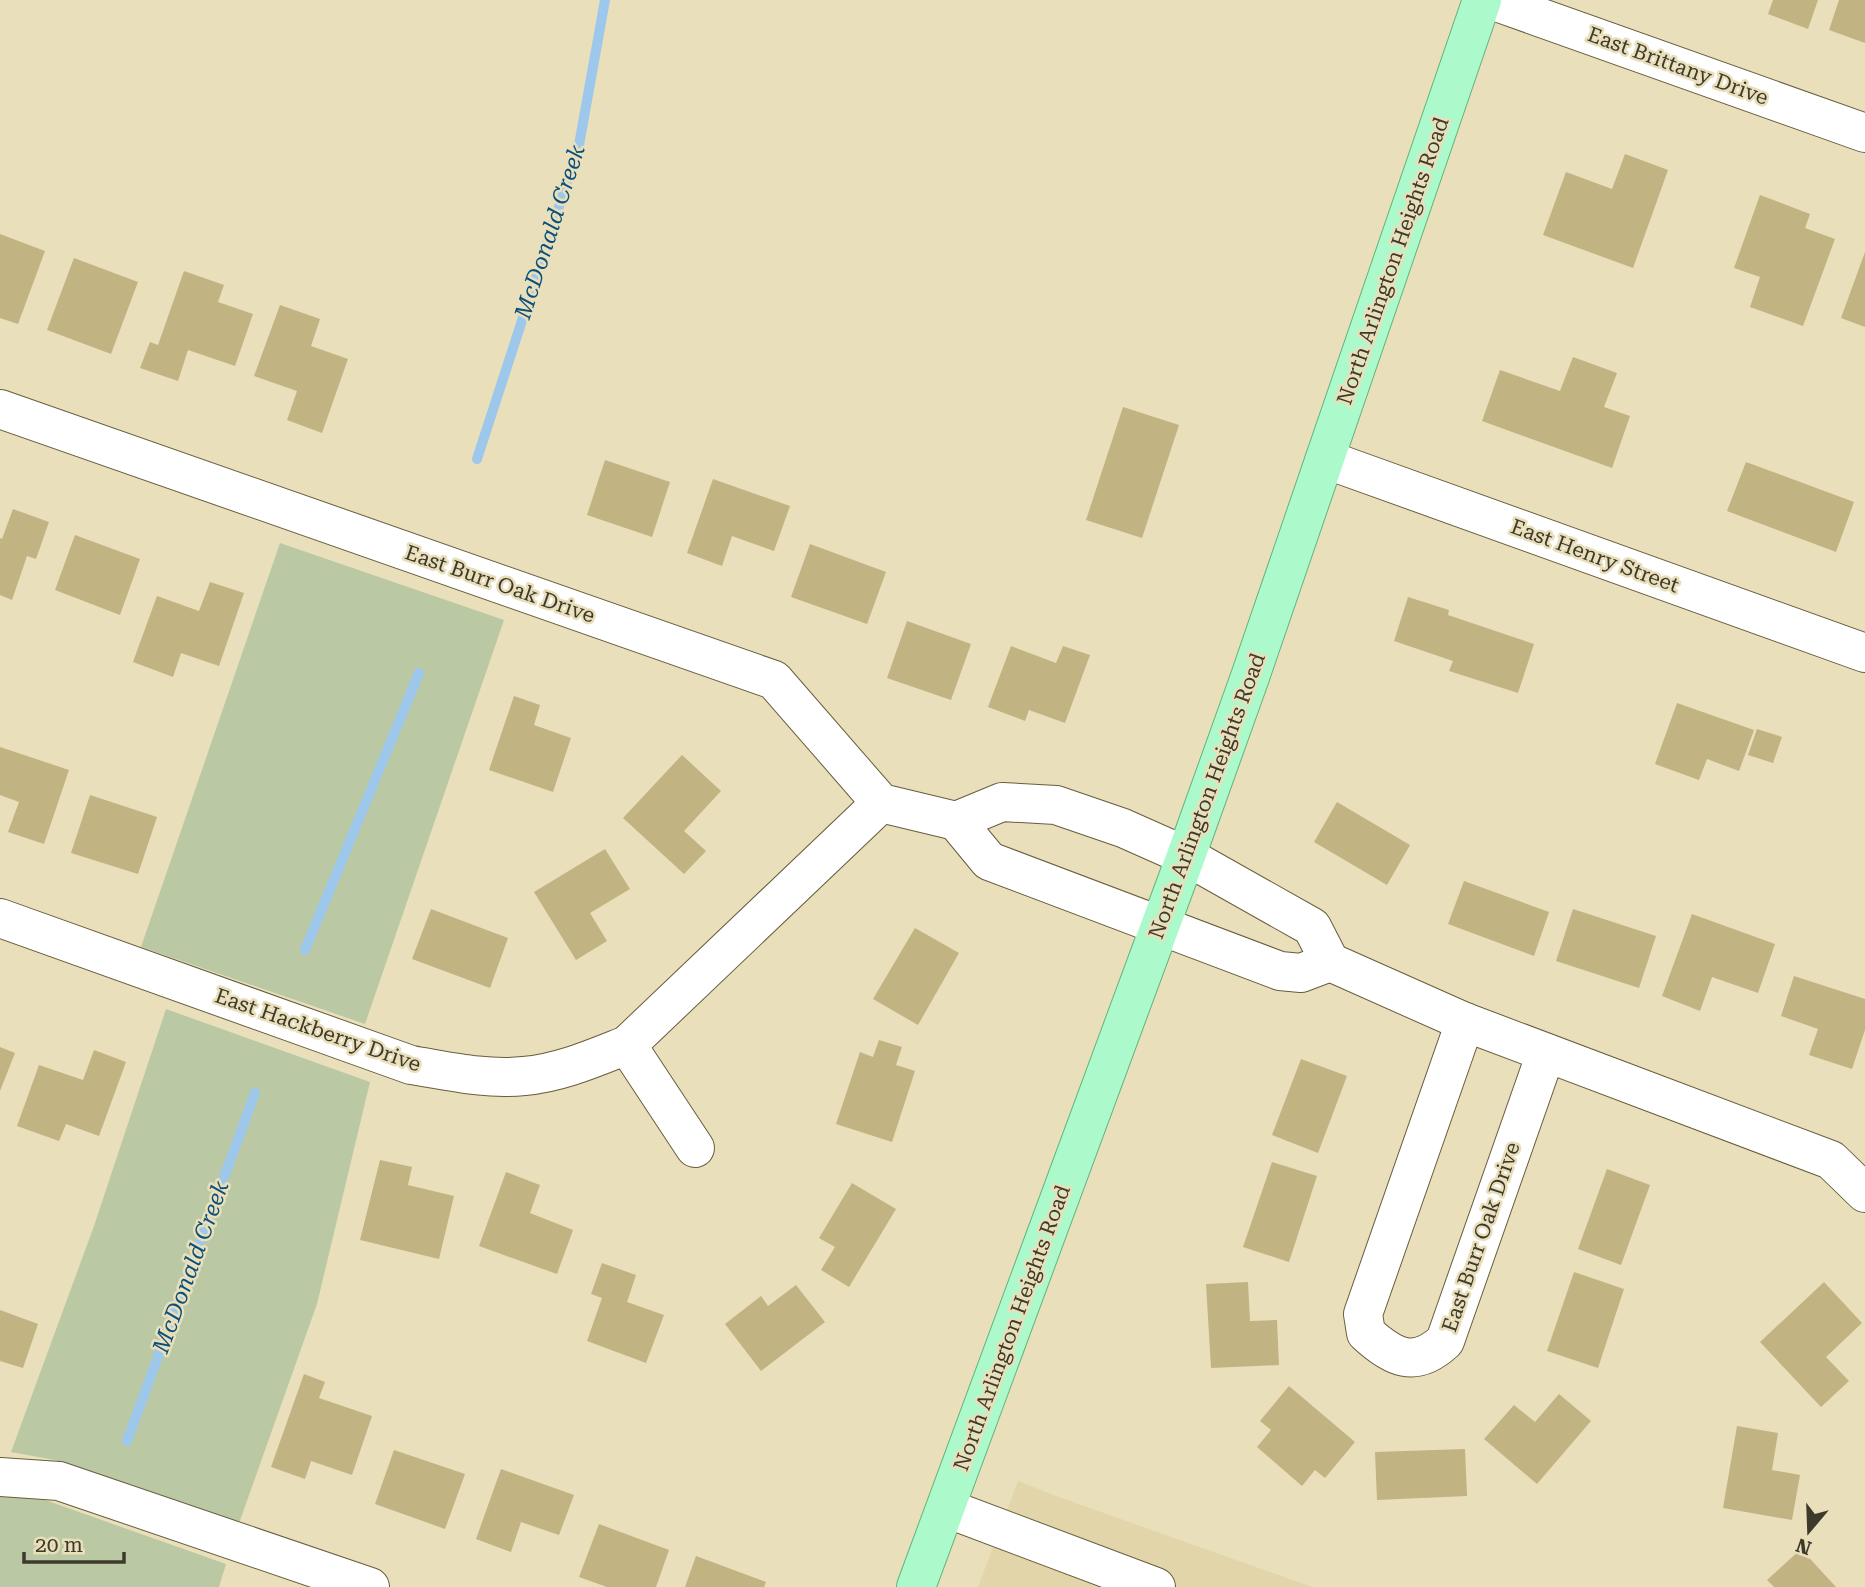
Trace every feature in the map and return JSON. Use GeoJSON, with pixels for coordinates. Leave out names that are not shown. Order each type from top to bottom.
{"type":"FeatureCollection","features":[{"type":"Feature","properties":{"kind":"main road","name":"North Arlington Heights Road"},"geometry":{"type":"LineString","coordinates":[[916,1587],[1186,856],[1482,0]]}},
{"type":"Feature","properties":{"kind":"street","name":"East Brittany Drive"},"geometry":{"type":"LineString","coordinates":[[1491,0],[1865,133]]}},
{"type":"Feature","properties":{"kind":"street","name":"East Burr Oak Drive"},"geometry":{"type":"LineString","coordinates":[[0,409],[774,680],[881,803]]}},
{"type":"Feature","properties":{"kind":"street","name":"East Henry Street"},"geometry":{"type":"LineString","coordinates":[[1325,459],[1865,653]]}},
{"type":"Feature","properties":{"kind":"street"},"geometry":{"type":"LineString","coordinates":[[881,803],[956,821],[1002,802],[1056,805],[1123,828],[1186,856],[1312,927],[1329,962],[1465,1022],[1831,1160],[1865,1194]]}},
{"type":"Feature","properties":{"kind":"street","name":"East Hackberry Drive"},"geometry":{"type":"LineString","coordinates":[[0,918],[411,1065],[472,1075],[523,1076],[579,1064],[627,1045],[881,803]]}},
{"type":"Feature","properties":{"kind":"street"},"geometry":{"type":"LineString","coordinates":[[956,821],[989,861],[1160,928],[1280,971],[1301,974],[1329,962]]}},
{"type":"Feature","properties":{"kind":"street","name":"East Burr Oak Drive"},"geometry":{"type":"LineString","coordinates":[[1465,1022],[1363,1314],[1366,1333],[1388,1352],[1418,1359],[1433,1352],[1445,1341],[1546,1053]]}},
{"type":"Feature","properties":{"kind":"street"},"geometry":{"type":"LineString","coordinates":[[627,1045],[695,1148]]}},
{"type":"Feature","properties":{"kind":"street"},"geometry":{"type":"LineString","coordinates":[[0,1477],[59,1481],[370,1587]]}},
{"type":"Feature","properties":{"kind":"street"},"geometry":{"type":"LineString","coordinates":[[946,1508],[1156,1587]]}},
{"type":"Feature","properties":{"kind":"shaded area"},"geometry":{"type":"Polygon","coordinates":[[[1018,1481],[1056,1496],[1312,1587],[978,1587],[1018,1481]]]}},
{"type":"Feature","properties":{"kind":"green space"},"geometry":{"type":"Polygon","coordinates":[[[280,543],[504,620],[365,1024],[141,947],[280,543]]]}},
{"type":"Feature","properties":{"kind":"green space"},"geometry":{"type":"Polygon","coordinates":[[[166,1009],[370,1082],[317,1304],[238,1526],[55,1460],[11,1452],[94,1226],[166,1009]]]}},
{"type":"Feature","properties":{"kind":"green space"},"geometry":{"type":"Polygon","coordinates":[[[0,1491],[31,1495],[226,1564],[219,1587],[0,1587],[0,1491]]]}},
{"type":"Feature","properties":{"kind":"building"},"geometry":{"type":"Polygon","coordinates":[[[1773,0],[1818,0],[1808,29],[1768,14],[1773,0]]]}},
{"type":"Feature","properties":{"kind":"building"},"geometry":{"type":"Polygon","coordinates":[[[1839,0],[1865,0],[1865,43],[1829,30],[1839,0]]]}},
{"type":"Feature","properties":{"kind":"building"},"geometry":{"type":"Polygon","coordinates":[[[1625,154],[1668,170],[1633,268],[1543,235],[1566,172],[1612,189],[1625,154]]]}},
{"type":"Feature","properties":{"kind":"building"},"geometry":{"type":"Polygon","coordinates":[[[1760,195],[1810,214],[1805,228],[1835,239],[1803,326],[1750,307],[1760,277],[1734,268],[1760,195]]]}},
{"type":"Feature","properties":{"kind":"building"},"geometry":{"type":"Polygon","coordinates":[[[0,234],[45,251],[18,324],[0,318],[0,234]]]}},
{"type":"Feature","properties":{"kind":"building"},"geometry":{"type":"Polygon","coordinates":[[[1865,252],[1865,327],[1841,318],[1865,252]]]}},
{"type":"Feature","properties":{"kind":"building"},"geometry":{"type":"Polygon","coordinates":[[[74,258],[138,282],[111,354],[47,330],[74,258]]]}},
{"type":"Feature","properties":{"kind":"building"},"geometry":{"type":"Polygon","coordinates":[[[184,271],[224,285],[218,302],[253,314],[235,366],[188,350],[178,381],[140,368],[150,342],[158,345],[184,271]]]}},
{"type":"Feature","properties":{"kind":"building"},"geometry":{"type":"Polygon","coordinates":[[[280,305],[320,319],[311,346],[348,359],[322,433],[287,420],[297,391],[254,376],[280,305]]]}},
{"type":"Feature","properties":{"kind":"building"},"geometry":{"type":"Polygon","coordinates":[[[1573,357],[1617,373],[1604,407],[1630,416],[1612,468],[1482,421],[1500,370],[1560,391],[1573,357]]]}},
{"type":"Feature","properties":{"kind":"building"},"geometry":{"type":"Polygon","coordinates":[[[1123,407],[1179,425],[1142,538],[1086,520],[1123,407]]]}},
{"type":"Feature","properties":{"kind":"building"},"geometry":{"type":"Polygon","coordinates":[[[605,460],[670,482],[652,537],[587,515],[605,460]]]}},
{"type":"Feature","properties":{"kind":"building"},"geometry":{"type":"Polygon","coordinates":[[[1746,462],[1854,502],[1836,552],[1727,511],[1746,462]]]}},
{"type":"Feature","properties":{"kind":"building"},"geometry":{"type":"Polygon","coordinates":[[[713,479],[790,506],[774,551],[732,536],[722,566],[687,553],[713,479]]]}},
{"type":"Feature","properties":{"kind":"building"},"geometry":{"type":"Polygon","coordinates":[[[13,509],[49,522],[36,559],[27,556],[12,600],[0,595],[0,538],[2,539],[13,509]]]}},
{"type":"Feature","properties":{"kind":"building"},"geometry":{"type":"Polygon","coordinates":[[[75,535],[140,559],[120,615],[55,590],[75,535]]]}},
{"type":"Feature","properties":{"kind":"building"},"geometry":{"type":"Polygon","coordinates":[[[810,544],[886,572],[867,624],[791,597],[810,544]]]}},
{"type":"Feature","properties":{"kind":"building"},"geometry":{"type":"Polygon","coordinates":[[[210,582],[244,593],[219,666],[181,653],[173,677],[133,662],[157,596],[199,611],[210,582]]]}},
{"type":"Feature","properties":{"kind":"building"},"geometry":{"type":"Polygon","coordinates":[[[1408,597],[1449,610],[1448,615],[1534,644],[1518,693],[1449,671],[1453,661],[1394,641],[1408,597]]]}},
{"type":"Feature","properties":{"kind":"building"},"geometry":{"type":"Polygon","coordinates":[[[907,621],[971,644],[951,700],[887,678],[907,621]]]}},
{"type":"Feature","properties":{"kind":"building"},"geometry":{"type":"Polygon","coordinates":[[[1011,646],[1056,663],[1063,646],[1090,655],[1065,723],[1029,710],[1025,721],[988,707],[1011,646]]]}},
{"type":"Feature","properties":{"kind":"building"},"geometry":{"type":"Polygon","coordinates":[[[514,696],[540,705],[534,725],[571,738],[553,792],[489,770],[514,696]]]}},
{"type":"Feature","properties":{"kind":"building"},"geometry":{"type":"Polygon","coordinates":[[[1677,703],[1754,730],[1739,771],[1707,759],[1699,780],[1655,764],[1677,703]]]}},
{"type":"Feature","properties":{"kind":"building"},"geometry":{"type":"Polygon","coordinates":[[[1757,729],[1782,737],[1773,763],[1748,755],[1757,729]]]}},
{"type":"Feature","properties":{"kind":"building"},"geometry":{"type":"Polygon","coordinates":[[[0,747],[69,770],[44,844],[8,832],[19,802],[0,795],[0,747]]]}},
{"type":"Feature","properties":{"kind":"building"},"geometry":{"type":"Polygon","coordinates":[[[682,755],[721,791],[684,831],[706,851],[684,874],[623,818],[682,755]]]}},
{"type":"Feature","properties":{"kind":"building"},"geometry":{"type":"Polygon","coordinates":[[[90,795],[157,817],[138,874],[71,853],[90,795]]]}},
{"type":"Feature","properties":{"kind":"building"},"geometry":{"type":"Polygon","coordinates":[[[1337,802],[1410,845],[1387,885],[1314,842],[1337,802]]]}},
{"type":"Feature","properties":{"kind":"building"},"geometry":{"type":"Polygon","coordinates":[[[605,849],[630,889],[590,913],[607,941],[576,960],[534,892],[605,849]]]}},
{"type":"Feature","properties":{"kind":"building"},"geometry":{"type":"Polygon","coordinates":[[[1464,881],[1549,912],[1534,956],[1448,924],[1464,881]]]}},
{"type":"Feature","properties":{"kind":"building"},"geometry":{"type":"Polygon","coordinates":[[[431,909],[508,938],[490,988],[412,959],[431,909]]]}},
{"type":"Feature","properties":{"kind":"building"},"geometry":{"type":"Polygon","coordinates":[[[1573,909],[1656,936],[1639,988],[1556,961],[1573,909]]]}},
{"type":"Feature","properties":{"kind":"building"},"geometry":{"type":"Polygon","coordinates":[[[1692,914],[1775,944],[1758,993],[1712,977],[1700,1011],[1662,996],[1692,914]]]}},
{"type":"Feature","properties":{"kind":"building"},"geometry":{"type":"Polygon","coordinates":[[[915,928],[959,953],[918,1025],[873,999],[915,928]]]}},
{"type":"Feature","properties":{"kind":"building"},"geometry":{"type":"Polygon","coordinates":[[[1794,976],[1865,999],[1865,1030],[1852,1069],[1809,1055],[1818,1029],[1781,1016],[1794,976]]]}},
{"type":"Feature","properties":{"kind":"building"},"geometry":{"type":"Polygon","coordinates":[[[879,1040],[902,1047],[896,1065],[915,1071],[892,1142],[836,1124],[860,1052],[873,1057],[879,1040]]]}},
{"type":"Feature","properties":{"kind":"building"},"geometry":{"type":"Polygon","coordinates":[[[0,1047],[15,1053],[0,1091],[0,1047]]]}},
{"type":"Feature","properties":{"kind":"building"},"geometry":{"type":"Polygon","coordinates":[[[94,1050],[126,1062],[99,1136],[66,1124],[59,1141],[17,1126],[39,1065],[83,1080],[94,1050]]]}},
{"type":"Feature","properties":{"kind":"building"},"geometry":{"type":"Polygon","coordinates":[[[1301,1059],[1347,1076],[1318,1153],[1272,1135],[1301,1059]]]}},
{"type":"Feature","properties":{"kind":"building"},"geometry":{"type":"Polygon","coordinates":[[[380,1160],[412,1167],[408,1185],[454,1196],[439,1259],[360,1240],[380,1160]]]}},
{"type":"Feature","properties":{"kind":"building"},"geometry":{"type":"Polygon","coordinates":[[[1272,1162],[1317,1176],[1289,1262],[1243,1247],[1272,1162]]]}},
{"type":"Feature","properties":{"kind":"building"},"geometry":{"type":"Polygon","coordinates":[[[1607,1169],[1650,1185],[1621,1265],[1578,1249],[1607,1169]]]}},
{"type":"Feature","properties":{"kind":"building"},"geometry":{"type":"Polygon","coordinates":[[[506,1172],[540,1185],[530,1213],[573,1230],[557,1274],[479,1246],[506,1172]]]}},
{"type":"Feature","properties":{"kind":"building"},"geometry":{"type":"Polygon","coordinates":[[[852,1183],[896,1209],[849,1287],[821,1270],[835,1247],[819,1238],[852,1183]]]}},
{"type":"Feature","properties":{"kind":"building"},"geometry":{"type":"Polygon","coordinates":[[[602,1263],[636,1275],[627,1302],[664,1315],[646,1363],[587,1341],[602,1298],[591,1294],[602,1263]]]}},
{"type":"Feature","properties":{"kind":"building"},"geometry":{"type":"Polygon","coordinates":[[[1574,1272],[1624,1289],[1598,1368],[1547,1351],[1574,1272]]]}},
{"type":"Feature","properties":{"kind":"building"},"geometry":{"type":"Polygon","coordinates":[[[1248,1282],[1250,1321],[1277,1320],[1279,1365],[1211,1368],[1206,1284],[1248,1282]]]}},
{"type":"Feature","properties":{"kind":"building"},"geometry":{"type":"Polygon","coordinates":[[[1824,1282],[1862,1323],[1826,1357],[1849,1381],[1821,1407],[1760,1342],[1824,1282]]]}},
{"type":"Feature","properties":{"kind":"building"},"geometry":{"type":"Polygon","coordinates":[[[796,1285],[825,1322],[761,1371],[725,1324],[761,1296],[768,1306],[796,1285]]]}},
{"type":"Feature","properties":{"kind":"building"},"geometry":{"type":"Polygon","coordinates":[[[0,1310],[38,1324],[23,1368],[0,1361],[0,1310]]]}},
{"type":"Feature","properties":{"kind":"building"},"geometry":{"type":"Polygon","coordinates":[[[304,1374],[325,1382],[319,1398],[372,1416],[352,1475],[311,1461],[305,1479],[271,1467],[304,1374]]]}},
{"type":"Feature","properties":{"kind":"building"},"geometry":{"type":"Polygon","coordinates":[[[1289,1386],[1355,1442],[1325,1478],[1315,1470],[1302,1486],[1257,1447],[1271,1430],[1260,1421],[1289,1386]]]}},
{"type":"Feature","properties":{"kind":"building"},"geometry":{"type":"Polygon","coordinates":[[[1559,1394],[1591,1421],[1537,1484],[1484,1439],[1514,1405],[1535,1422],[1559,1394]]]}},
{"type":"Feature","properties":{"kind":"building"},"geometry":{"type":"Polygon","coordinates":[[[1737,1426],[1778,1433],[1772,1470],[1800,1475],[1792,1520],[1723,1508],[1737,1426]]]}},
{"type":"Feature","properties":{"kind":"building"},"geometry":{"type":"Polygon","coordinates":[[[1465,1449],[1467,1496],[1377,1500],[1375,1452],[1465,1449]]]}},
{"type":"Feature","properties":{"kind":"building"},"geometry":{"type":"Polygon","coordinates":[[[394,1450],[465,1474],[445,1529],[375,1504],[394,1450]]]}},
{"type":"Feature","properties":{"kind":"building"},"geometry":{"type":"Polygon","coordinates":[[[501,1469],[574,1495],[559,1535],[521,1522],[511,1552],[476,1539],[501,1469]]]}},
{"type":"Feature","properties":{"kind":"building"},"geometry":{"type":"Polygon","coordinates":[[[599,1524],[669,1550],[656,1587],[607,1587],[579,1577],[599,1524]]]}},
{"type":"Feature","properties":{"kind":"building"},"geometry":{"type":"Polygon","coordinates":[[[1801,1549],[1836,1587],[1774,1587],[1767,1580],[1801,1549]]]}},
{"type":"Feature","properties":{"kind":"building"},"geometry":{"type":"Polygon","coordinates":[[[696,1556],[766,1582],[764,1587],[685,1587],[696,1556]]]}},
{"type":"Feature","properties":{"kind":"waterway","name":"McDonald Creek"},"geometry":{"type":"LineString","coordinates":[[477,459],[579,145],[605,0]]}},
{"type":"Feature","properties":{"kind":"waterway","name":"McDonald Creek"},"geometry":{"type":"LineString","coordinates":[[305,950],[419,673]]}},
{"type":"Feature","properties":{"kind":"waterway","name":"McDonald Creek"},"geometry":{"type":"LineString","coordinates":[[127,1441],[255,1093]]}}]}
